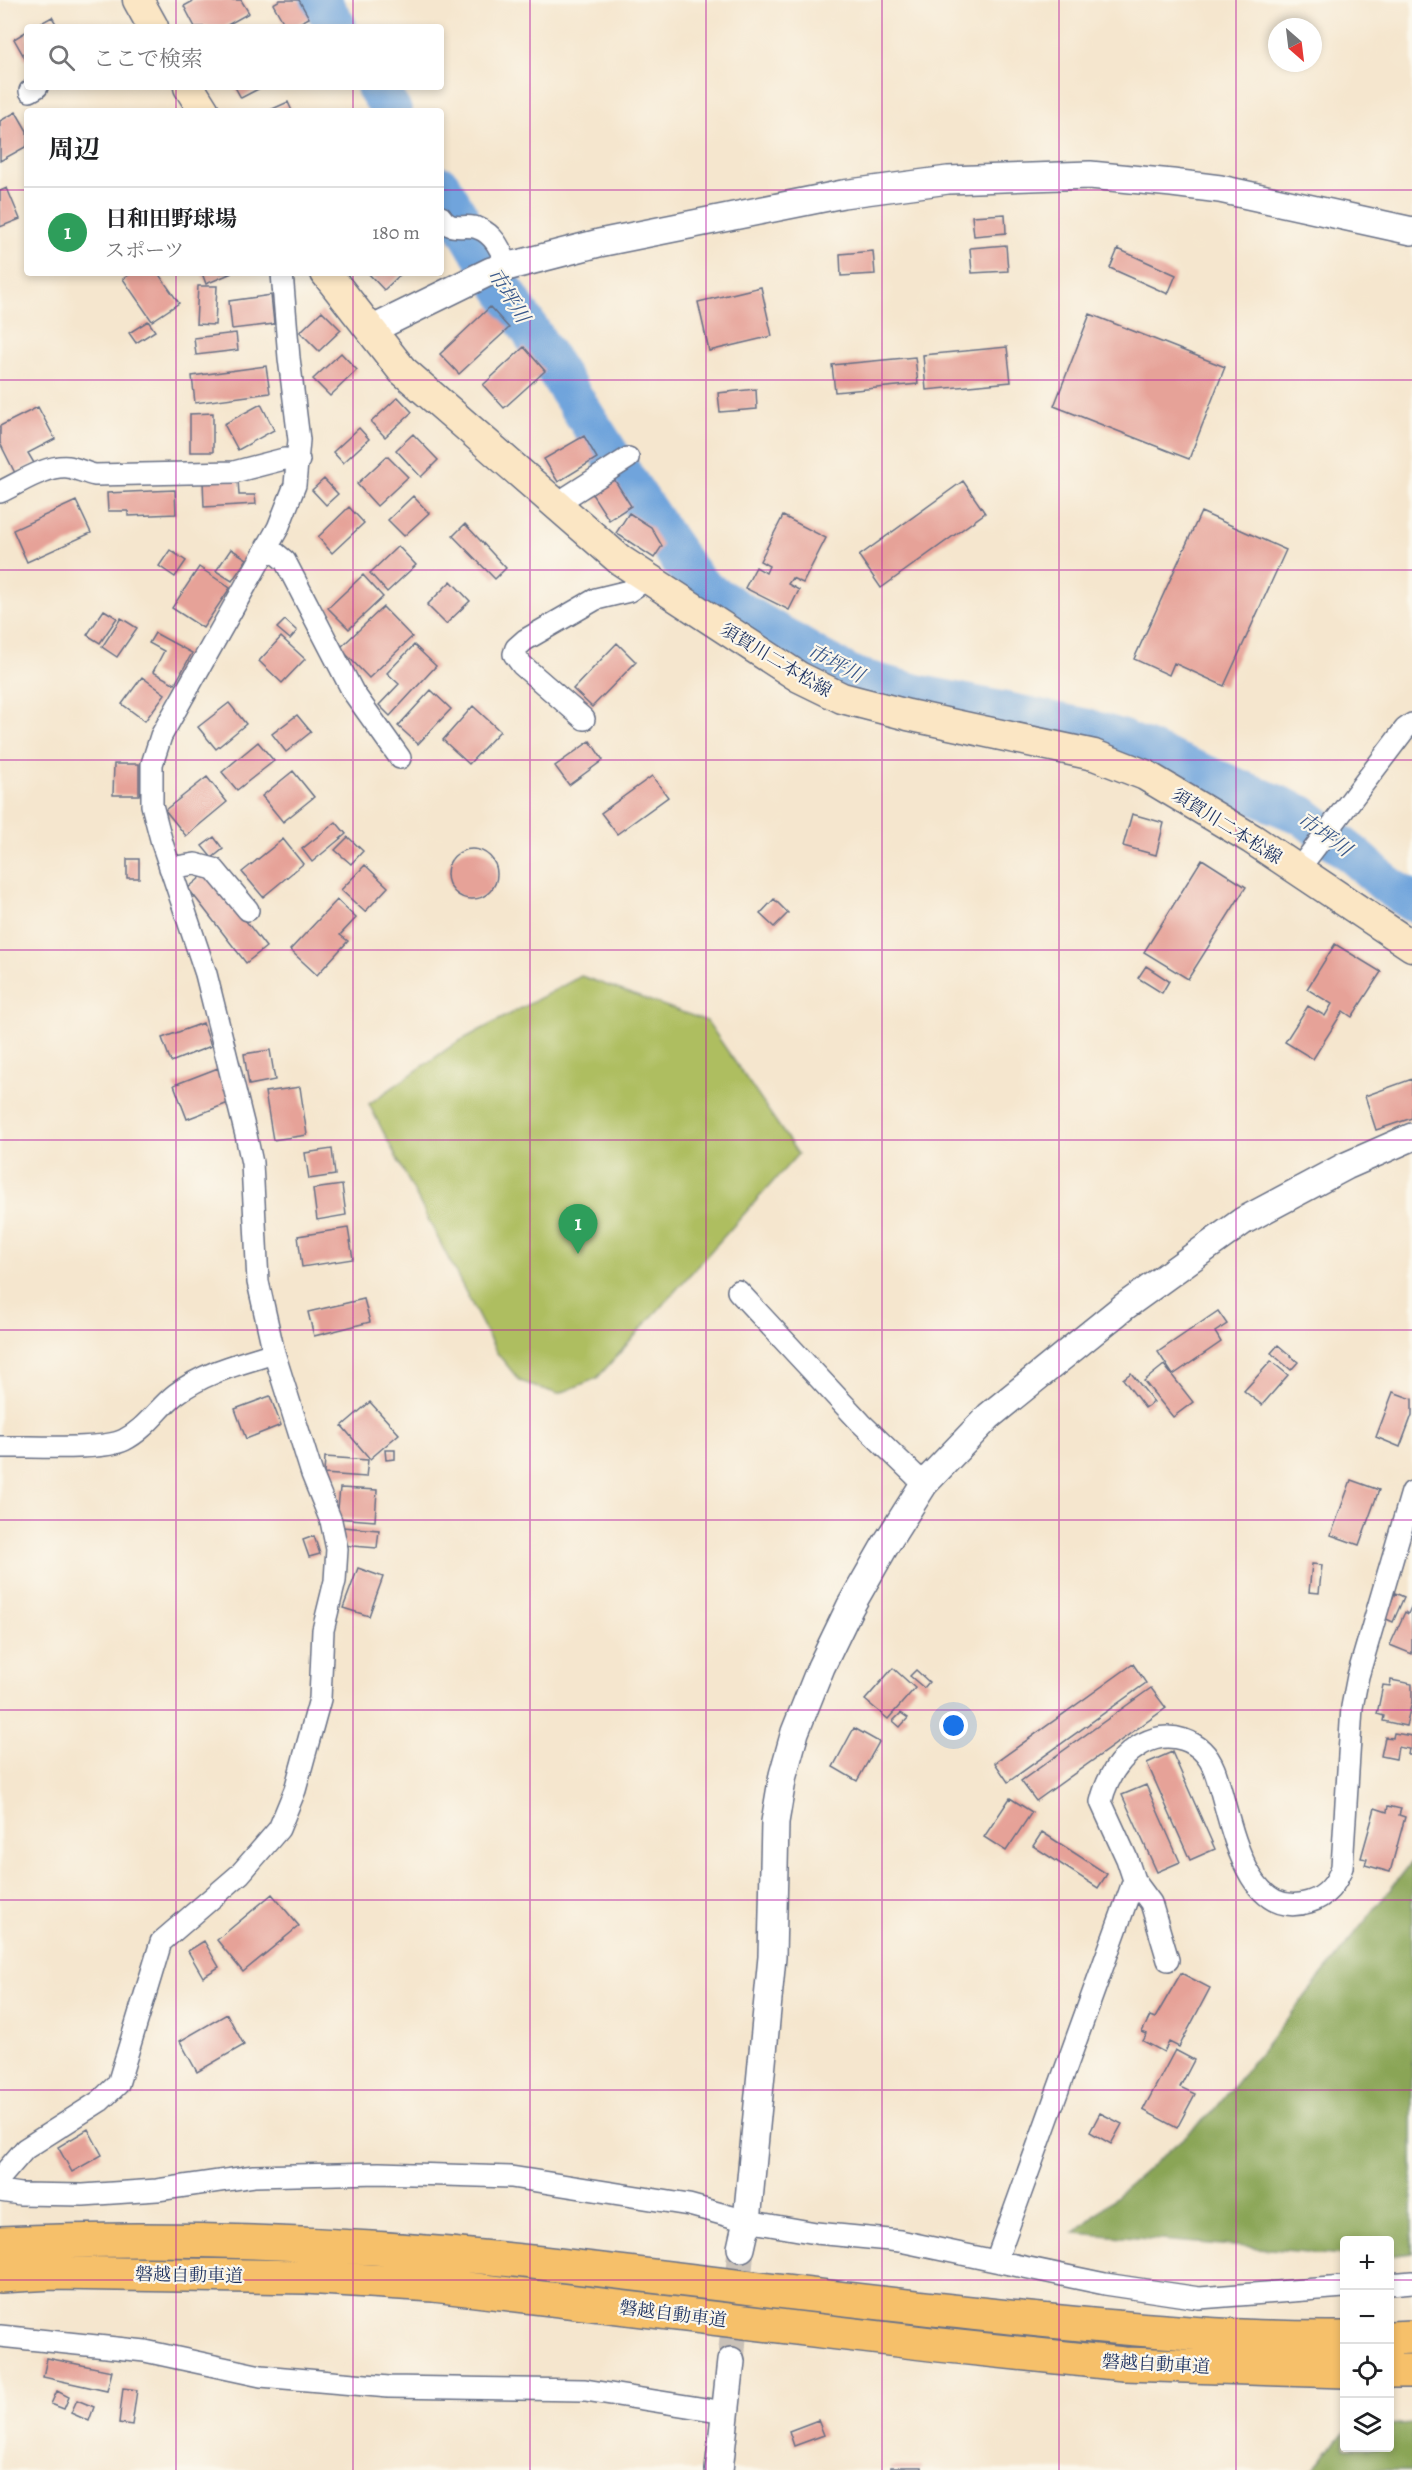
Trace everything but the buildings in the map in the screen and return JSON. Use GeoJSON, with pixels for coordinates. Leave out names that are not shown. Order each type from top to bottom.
{"type":"FeatureCollection","features":[{"type":"Feature","properties":{"kind":"highway","name":"磐越自動車道"},"geometry":{"type":"LineString","coordinates":[[0,2243],[165,2239],[326,2245],[540,2263],[939,2311],[1122,2328],[1340,2338]]}},
{"type":"Feature","properties":{"kind":"highway","name":"磐越自動車道"},"geometry":{"type":"LineString","coordinates":[[0,2276],[53,2273],[293,2277],[421,2284],[939,2345],[1112,2362],[1340,2371]]}},
{"type":"Feature","properties":{"kind":"highway"},"geometry":{"type":"LineString","coordinates":[[1394,2338],[1412,2337]]}},
{"type":"Feature","properties":{"kind":"highway"},"geometry":{"type":"LineString","coordinates":[[1394,2371],[1412,2371]]}},
{"type":"Feature","properties":{"kind":"main road"},"geometry":{"type":"LineString","coordinates":[[191,90],[202,108]]}},
{"type":"Feature","properties":{"kind":"main road","name":"須賀川二本松線"},"geometry":{"type":"LineString","coordinates":[[328,276],[402,370],[620,560],[821,690],[842,698],[908,715],[1094,754],[1145,776],[1252,839],[1412,946]]}},
{"type":"Feature","properties":{"kind":"street"},"geometry":{"type":"LineString","coordinates":[[372,330],[491,271],[508,266],[599,243],[843,194],[948,180],[1090,174],[1220,189],[1412,231]]}},
{"type":"Feature","properties":{"kind":"street"},"geometry":{"type":"LineString","coordinates":[[444,222],[457,228],[475,227],[486,232],[498,243],[508,266]]}},
{"type":"Feature","properties":{"kind":"street"},"geometry":{"type":"LineString","coordinates":[[0,2178],[25,2149],[100,2102],[118,2084],[161,1942],[240,1874],[279,1829],[295,1790],[320,1699],[323,1630],[332,1599],[337,1549],[331,1521],[312,1474],[273,1353],[258,1282],[252,1163],[248,1144],[206,974],[170,868],[153,805],[151,778],[161,736],[267,546],[290,502],[295,485],[299,460],[297,417],[288,358],[282,276]]}},
{"type":"Feature","properties":{"kind":"street"},"geometry":{"type":"LineString","coordinates":[[556,504],[628,458]]}},
{"type":"Feature","properties":{"kind":"street"},"geometry":{"type":"LineString","coordinates":[[0,492],[44,471],[66,467],[95,475],[234,472],[284,459],[299,460]]}},
{"type":"Feature","properties":{"kind":"street"},"geometry":{"type":"LineString","coordinates":[[267,546],[285,561],[353,692],[400,758]]}},
{"type":"Feature","properties":{"kind":"street"},"geometry":{"type":"LineString","coordinates":[[584,719],[522,665],[514,654],[516,648],[525,640],[596,599],[630,591],[648,578]]}},
{"type":"Feature","properties":{"kind":"street"},"geometry":{"type":"LineString","coordinates":[[1298,870],[1405,729],[1412,724]]}},
{"type":"Feature","properties":{"kind":"street"},"geometry":{"type":"LineString","coordinates":[[170,868],[195,864],[214,869],[248,910]]}},
{"type":"Feature","properties":{"kind":"street"},"geometry":{"type":"LineString","coordinates":[[741,2248],[747,2221],[772,1957],[775,1822],[783,1775],[795,1732],[826,1657],[850,1607],[886,1544],[924,1484],[989,1416],[1125,1306],[1243,1221],[1346,1166],[1412,1137]]}},
{"type":"Feature","properties":{"kind":"street"},"geometry":{"type":"LineString","coordinates":[[738,1291],[861,1423],[924,1484]]}},
{"type":"Feature","properties":{"kind":"street"},"geometry":{"type":"LineString","coordinates":[[0,1447],[99,1446],[124,1440],[143,1427],[173,1396],[193,1382],[273,1353]]}},
{"type":"Feature","properties":{"kind":"street"},"geometry":{"type":"LineString","coordinates":[[1168,1960],[1151,1903],[1134,1880],[1101,1802],[1104,1790],[1117,1764],[1152,1739],[1175,1737],[1200,1748],[1214,1769],[1231,1831],[1255,1883],[1263,1892],[1287,1904],[1299,1905],[1322,1896],[1334,1884],[1342,1867],[1352,1707],[1358,1676],[1412,1492]]}},
{"type":"Feature","properties":{"kind":"street"},"geometry":{"type":"LineString","coordinates":[[996,2261],[1134,1880]]}},
{"type":"Feature","properties":{"kind":"street"},"geometry":{"type":"LineString","coordinates":[[0,2191],[20,2194],[83,2195],[157,2190],[254,2176],[379,2173],[511,2178],[689,2205],[747,2221],[816,2233],[900,2241],[1105,2284],[1199,2298],[1340,2288]]}},
{"type":"Feature","properties":{"kind":"street"},"geometry":{"type":"LineString","coordinates":[[1394,2284],[1412,2282]]}},
{"type":"Feature","properties":{"kind":"street"},"geometry":{"type":"LineString","coordinates":[[0,2336],[145,2350],[261,2376],[389,2387],[585,2390],[725,2412]]}},
{"type":"Feature","properties":{"kind":"street"},"geometry":{"type":"LineString","coordinates":[[719,2470],[731,2361]]}},
{"type":"Feature","properties":{"kind":"green space"},"geometry":{"type":"Polygon","coordinates":[[[581,976],[707,1021],[798,1154],[597,1378],[558,1394],[520,1381],[497,1353],[369,1104],[456,1043],[581,976]]]}},
{"type":"Feature","properties":{"kind":"green space"},"geometry":{"type":"Polygon","coordinates":[[[1412,1862],[1412,2253],[1394,2255],[1394,2236],[1340,2236],[1340,2255],[1074,2233],[1213,2112],[1412,1862]]]}},
{"type":"Feature","properties":{"kind":"green space"},"geometry":{"type":"Polygon","coordinates":[[[1412,2423],[1412,2470],[1313,2470],[1340,2437],[1340,2452],[1394,2452],[1394,2425],[1412,2423]]]}},
{"type":"Feature","properties":{"kind":"waterway","name":"市坪川"},"geometry":{"type":"LineString","coordinates":[[320,0],[335,24]]}},
{"type":"Feature","properties":{"kind":"waterway","name":"市坪川"},"geometry":{"type":"LineString","coordinates":[[378,90],[390,108]]}},
{"type":"Feature","properties":{"kind":"waterway","name":"市坪川"},"geometry":{"type":"LineString","coordinates":[[444,191],[478,249],[623,475],[681,561],[698,583],[710,593],[854,677],[917,694],[1084,728],[1120,739],[1302,815],[1356,857],[1386,884],[1412,902]]}},
{"type":"Feature","properties":{"kind":"tunnel"},"geometry":{"type":"LineString","coordinates":[[731,2361],[741,2248]]}},
{"type":"Feature","properties":{"kind":"place","name":"日和田野球場"},"geometry":{"type":"Point","coordinates":[578,1254]}}]}
